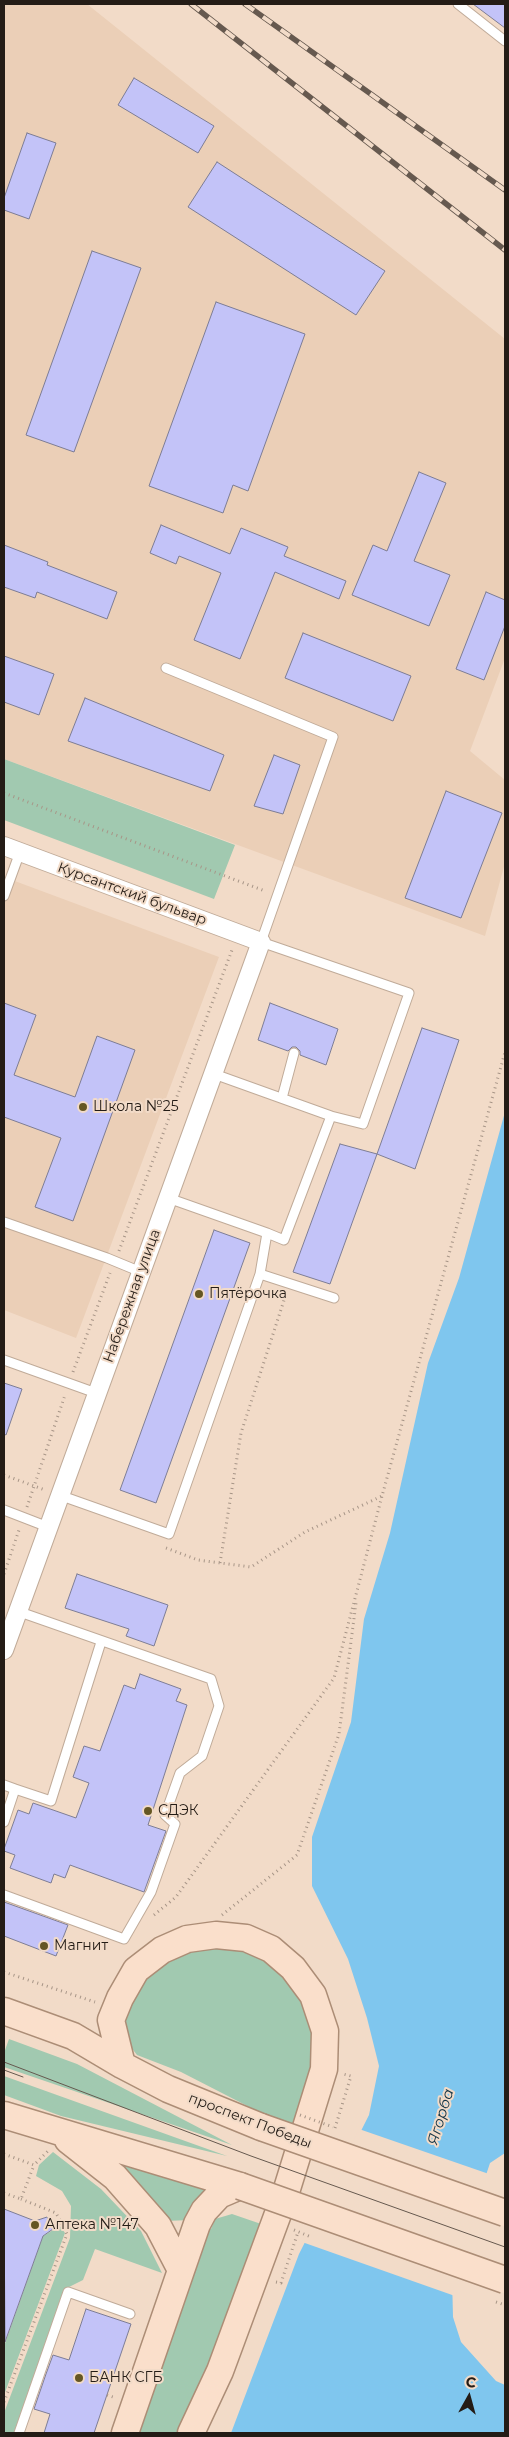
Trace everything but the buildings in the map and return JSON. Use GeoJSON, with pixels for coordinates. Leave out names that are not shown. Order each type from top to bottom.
{"type":"FeatureCollection","features":[{"type":"Feature","properties":{"kind":"main road"},"geometry":{"type":"LineString","coordinates":[[122,2066],[111,2020],[136,1970],[162,1950],[187,1939],[216,1935],[246,1938],[270,1949],[294,1968],[313,1995],[324,2031],[324,2069],[286,2192],[223,2362],[191,2433]]}},
{"type":"Feature","properties":{"kind":"main road","name":"проспект Победы"},"geometry":{"type":"LineString","coordinates":[[4,2011],[73,2036],[122,2066],[168,2089],[261,2127],[505,2213]]}},
{"type":"Feature","properties":{"kind":"main road"},"geometry":{"type":"LineString","coordinates":[[73,2036],[111,2020]]}},
{"type":"Feature","properties":{"kind":"main road"},"geometry":{"type":"LineString","coordinates":[[4,2115],[56,2138],[240,2186],[505,2280]]}},
{"type":"Feature","properties":{"kind":"main road"},"geometry":{"type":"LineString","coordinates":[[56,2138],[115,2177],[158,2226],[180,2270]]}},
{"type":"Feature","properties":{"kind":"main road"},"geometry":{"type":"LineString","coordinates":[[126,2433],[180,2270],[204,2211],[219,2195],[240,2186]]}},
{"type":"Feature","properties":{"kind":"street","name":"Курсантский бульвар"},"geometry":{"type":"LineString","coordinates":[[12,849],[261,942]]}},
{"type":"Feature","properties":{"kind":"street","name":"Набережная улица"},"geometry":{"type":"LineString","coordinates":[[4,1650],[261,942]]}},
{"type":"Feature","properties":{"kind":"lane"},"geometry":{"type":"LineString","coordinates":[[458,4],[505,41]]}},
{"type":"Feature","properties":{"kind":"lane"},"geometry":{"type":"LineString","coordinates":[[166,668],[333,736],[261,942],[409,993],[363,1124],[331,1116],[214,1074]]}},
{"type":"Feature","properties":{"kind":"lane"},"geometry":{"type":"LineString","coordinates":[[4,896],[12,849]]}},
{"type":"Feature","properties":{"kind":"lane"},"geometry":{"type":"LineString","coordinates":[[282,1098],[294,1053]]}},
{"type":"Feature","properties":{"kind":"lane"},"geometry":{"type":"LineString","coordinates":[[168,1198],[284,1240],[331,1116]]}},
{"type":"Feature","properties":{"kind":"lane"},"geometry":{"type":"LineString","coordinates":[[4,1222],[141,1272]]}},
{"type":"Feature","properties":{"kind":"lane"},"geometry":{"type":"LineString","coordinates":[[59,1495],[168,1534],[260,1274],[267,1233]]}},
{"type":"Feature","properties":{"kind":"lane"},"geometry":{"type":"LineString","coordinates":[[260,1274],[334,1298]]}},
{"type":"Feature","properties":{"kind":"lane"},"geometry":{"type":"LineString","coordinates":[[4,1360],[96,1393]]}},
{"type":"Feature","properties":{"kind":"lane"},"geometry":{"type":"LineString","coordinates":[[4,1510],[48,1527]]}},
{"type":"Feature","properties":{"kind":"lane"},"geometry":{"type":"LineString","coordinates":[[4,1895],[124,1939],[151,1892],[175,1824],[165,1815],[180,1773],[202,1756],[219,1706],[211,1678],[101,1642],[18,1611]]}},
{"type":"Feature","properties":{"kind":"lane"},"geometry":{"type":"LineString","coordinates":[[4,1785],[51,1802],[101,1642]]}},
{"type":"Feature","properties":{"kind":"lane"},"geometry":{"type":"LineString","coordinates":[[4,1822],[15,1789]]}},
{"type":"Feature","properties":{"kind":"lane"},"geometry":{"type":"LineString","coordinates":[[19,2433],[68,2292],[130,2314]]}},
{"type":"Feature","properties":{"kind":"path"},"geometry":{"type":"LineString","coordinates":[[4,793],[278,896]]}},
{"type":"Feature","properties":{"kind":"path"},"geometry":{"type":"LineString","coordinates":[[124,1939],[176,1897],[334,1678],[382,1496],[505,1052]]}},
{"type":"Feature","properties":{"kind":"path"},"geometry":{"type":"LineString","coordinates":[[220,1563],[241,1433],[290,1284]]}},
{"type":"Feature","properties":{"kind":"path"},"geometry":{"type":"LineString","coordinates":[[4,1475],[59,1495]]}},
{"type":"Feature","properties":{"kind":"path"},"geometry":{"type":"LineString","coordinates":[[162,1547],[198,1560],[252,1567],[305,1532],[382,1496]]}},
{"type":"Feature","properties":{"kind":"path"},"geometry":{"type":"LineString","coordinates":[[228,1919],[219,1917],[297,1855],[339,1734],[357,1590]]}},
{"type":"Feature","properties":{"kind":"path"},"geometry":{"type":"LineString","coordinates":[[4,1972],[94,2002],[99,1994]]}},
{"type":"Feature","properties":{"kind":"path"},"geometry":{"type":"LineString","coordinates":[[340,2073],[341,2066]]}},
{"type":"Feature","properties":{"kind":"path"},"geometry":{"type":"LineString","coordinates":[[336,2128],[352,2076]]}},
{"type":"Feature","properties":{"kind":"path"},"geometry":{"type":"LineString","coordinates":[[321,2130],[324,2120]]}},
{"type":"Feature","properties":{"kind":"path"},"geometry":{"type":"LineString","coordinates":[[21,2199],[34,2165],[56,2138]]}},
{"type":"Feature","properties":{"kind":"path"},"geometry":{"type":"LineString","coordinates":[[4,2154],[34,2165]]}},
{"type":"Feature","properties":{"kind":"path"},"geometry":{"type":"LineString","coordinates":[[4,2193],[56,2212],[67,2234],[4,2402]]}},
{"type":"Feature","properties":{"kind":"path"},"geometry":{"type":"LineString","coordinates":[[281,2284],[298,2232]]}},
{"type":"Feature","properties":{"kind":"shaded area"},"geometry":{"type":"Polygon","coordinates":[[[4,4],[87,4],[505,339],[505,658],[470,751],[505,780],[505,863],[485,936],[4,759],[4,4]]]}},
{"type":"Feature","properties":{"kind":"shaded area","name":"Школа №25"},"geometry":{"type":"Polygon","coordinates":[[[4,877],[219,957],[76,1338],[4,1310],[4,877]]]}},
{"type":"Feature","properties":{"kind":"green space"},"geometry":{"type":"Polygon","coordinates":[[[4,759],[235,845],[214,899],[4,820],[4,759]]]}},
{"type":"Feature","properties":{"kind":"green space"},"geometry":{"type":"Polygon","coordinates":[[[219,1947],[249,1953],[272,1963],[291,1982],[305,2004],[314,2033],[307,2094],[298,2132],[181,2072],[137,2055],[124,2038],[118,2021],[149,1971],[191,1950],[219,1947]]]}},
{"type":"Feature","properties":{"kind":"green space"},"geometry":{"type":"Polygon","coordinates":[[[9,2039],[77,2064],[232,2145],[4,2067],[4,2053],[9,2039]]]}},
{"type":"Feature","properties":{"kind":"green space"},"geometry":{"type":"Polygon","coordinates":[[[4,2076],[227,2156],[61,2116],[4,2095],[4,2076]]]}},
{"type":"Feature","properties":{"kind":"green space"},"geometry":{"type":"Polygon","coordinates":[[[53,2152],[101,2189],[141,2231],[162,2273],[95,2249],[83,2280],[67,2288],[15,2433],[4,2433],[4,2413],[70,2238],[71,2206],[62,2191],[36,2176],[39,2165],[53,2152]]]}},
{"type":"Feature","properties":{"kind":"green space"},"geometry":{"type":"Polygon","coordinates":[[[95,2154],[211,2188],[192,2220],[164,2221],[95,2154]]]}},
{"type":"Feature","properties":{"kind":"green space"},"geometry":{"type":"Polygon","coordinates":[[[232,2214],[267,2226],[184,2433],[133,2433],[203,2227],[211,2229],[215,2219],[232,2214]]]}},
{"type":"Feature","properties":{"kind":"green space"},"geometry":{"type":"Polygon","coordinates":[[[60,2226],[65,2233],[4,2395],[4,2346],[43,2236],[60,2226]]]}},
{"type":"Feature","properties":{"kind":"water","name":"Ягорба"},"geometry":{"type":"Polygon","coordinates":[[[505,1112],[505,2153],[490,2163],[452,2277],[453,2317],[461,2342],[496,2381],[505,2385],[505,2433],[231,2433],[299,2254],[369,2115],[379,2066],[367,2018],[348,1959],[312,1886],[312,1837],[351,1722],[364,1619],[390,1533],[428,1363],[459,1278],[505,1112]]]}},
{"type":"Feature","properties":{"kind":"pier"},"geometry":{"type":"Polygon","coordinates":[[[359,2129],[489,2174],[454,2278],[455,2296],[302,2242],[359,2129]]]}},
{"type":"Feature","properties":{"kind":"tram line"},"geometry":{"type":"LineString","coordinates":[[4,2062],[251,2156],[505,2247]]}},
{"type":"Feature","properties":{"kind":"tram line"},"geometry":{"type":"LineString","coordinates":[[4,2070],[23,2077]]}},
{"type":"Feature","properties":{"kind":"railway"},"geometry":{"type":"LineString","coordinates":[[191,4],[505,250]]}},
{"type":"Feature","properties":{"kind":"railway"},"geometry":{"type":"LineString","coordinates":[[245,4],[505,190]]}},
{"type":"Feature","properties":{"kind":"place","name":"Школа №25"},"geometry":{"type":"Point","coordinates":[83,1107]}},
{"type":"Feature","properties":{"kind":"place","name":"Пятёрочка"},"geometry":{"type":"Point","coordinates":[199,1294]}},
{"type":"Feature","properties":{"kind":"place","name":"СДЭК"},"geometry":{"type":"Point","coordinates":[148,1811]}},
{"type":"Feature","properties":{"kind":"place","name":"Магнит"},"geometry":{"type":"Point","coordinates":[44,1946]}},
{"type":"Feature","properties":{"kind":"place","name":"Аптека №147"},"geometry":{"type":"Point","coordinates":[35,2225]}},
{"type":"Feature","properties":{"kind":"place","name":"БАНК СГБ"},"geometry":{"type":"Point","coordinates":[79,2378]}}]}
